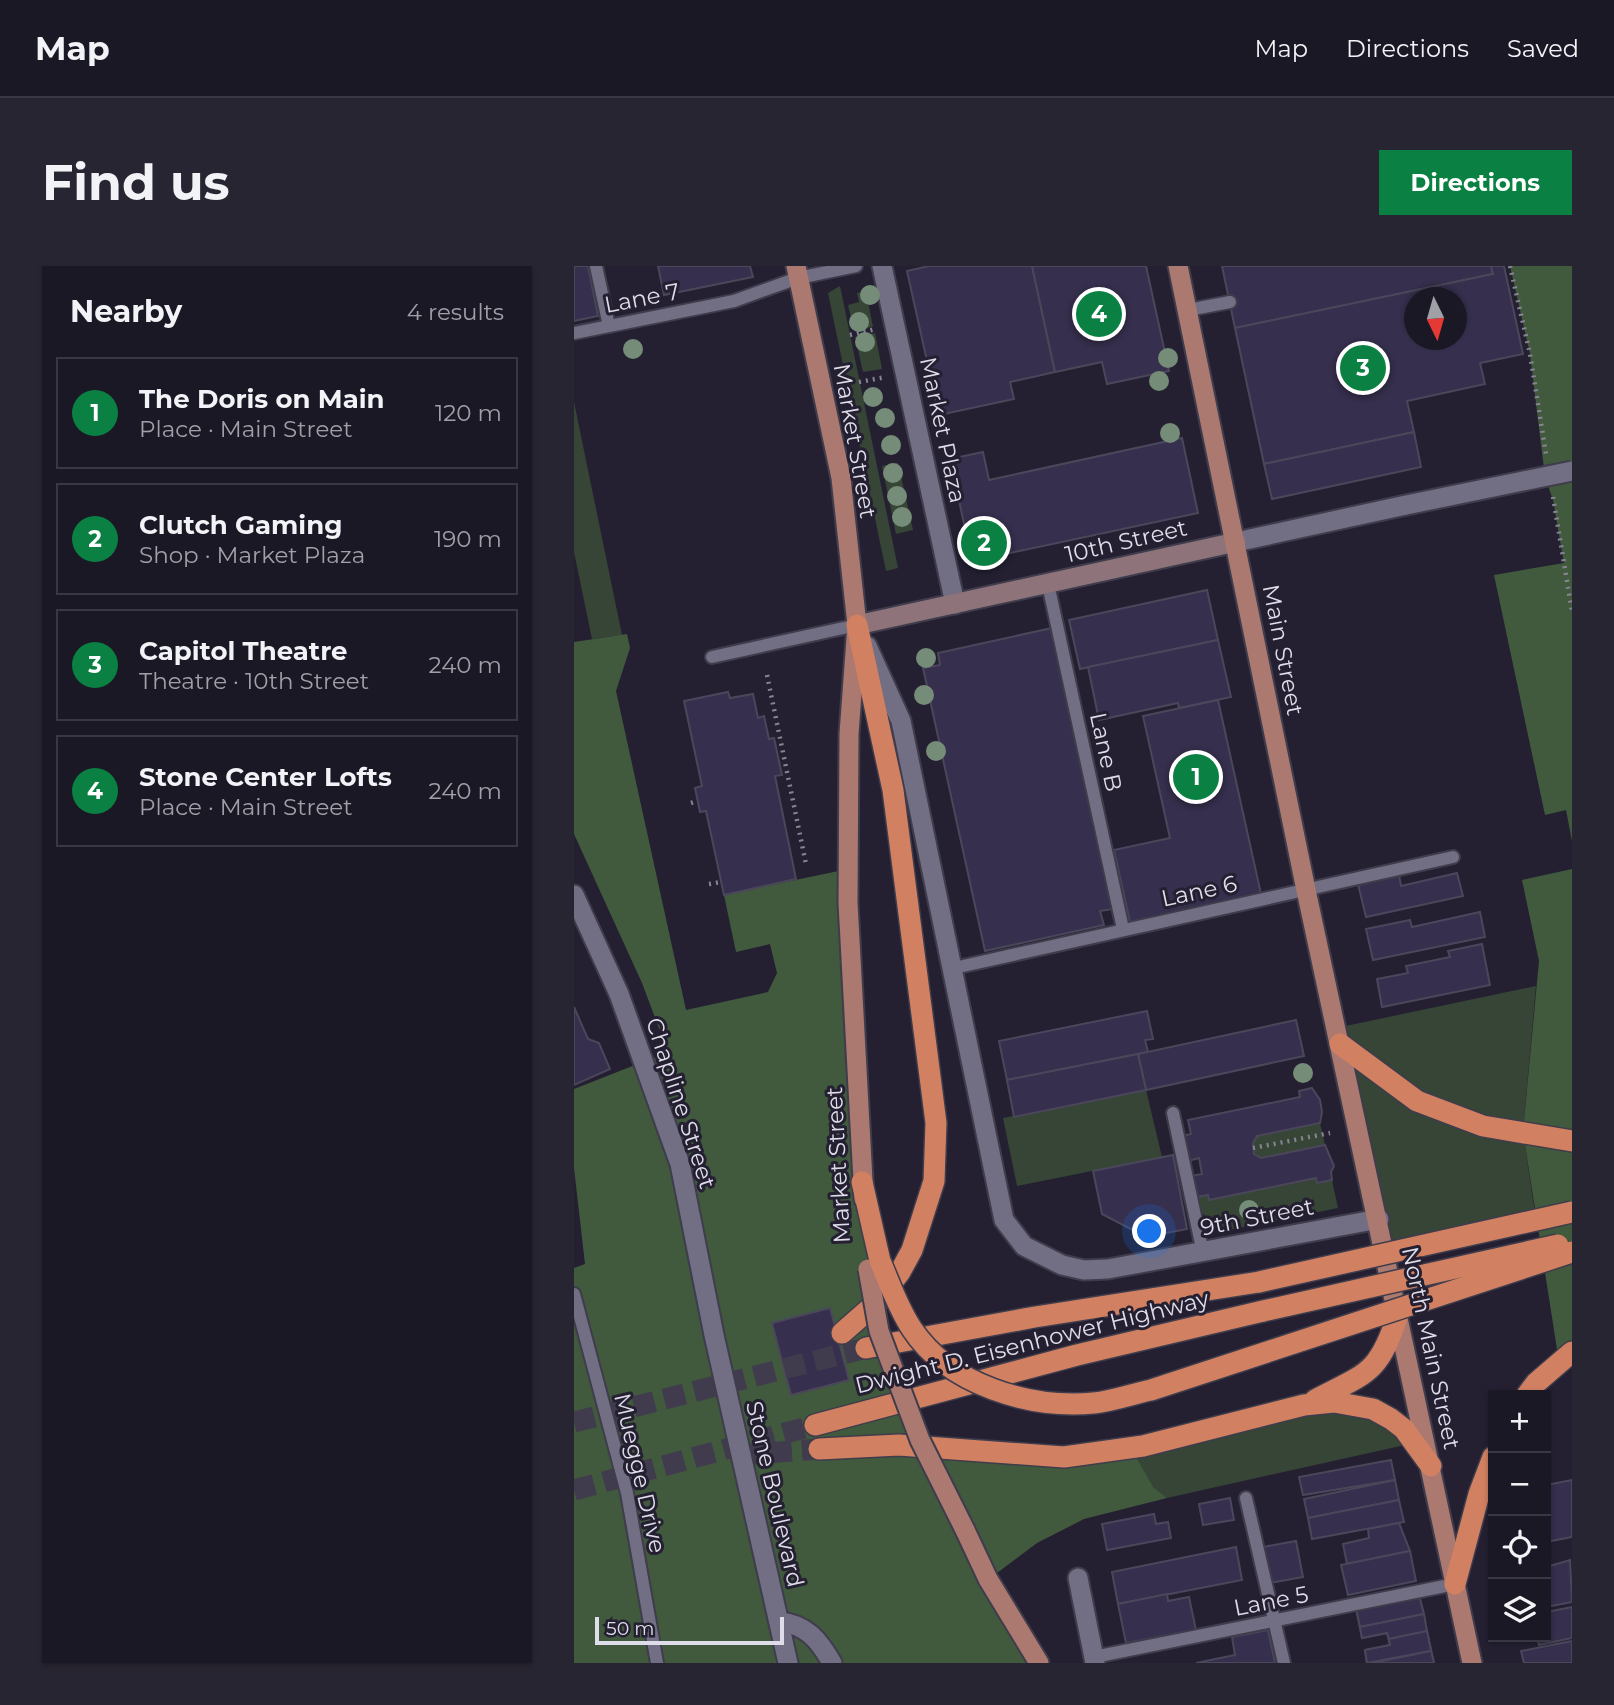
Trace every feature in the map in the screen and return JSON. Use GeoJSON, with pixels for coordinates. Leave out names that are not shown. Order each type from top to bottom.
{"type":"FeatureCollection","features":[{"type":"Feature","properties":{"kind":"highway"},"geometry":{"type":"LineString","coordinates":[[842,1333],[875,1304],[900,1272],[912,1250],[934,1181],[936,1124],[893,790],[857,625]]}},
{"type":"Feature","properties":{"kind":"highway"},"geometry":{"type":"LineString","coordinates":[[1340,1044],[1417,1101],[1483,1126],[1572,1141]]}},
{"type":"Feature","properties":{"kind":"highway"},"geometry":{"type":"LineString","coordinates":[[862,1182],[874,1265],[913,1332],[963,1375],[1020,1398],[1075,1404],[1151,1390],[1572,1252]]}},
{"type":"Feature","properties":{"kind":"highway","name":"Dwight D. Eisenhower Highway"},"geometry":{"type":"LineString","coordinates":[[866,1348],[1035,1317],[1259,1282],[1572,1212]]}},
{"type":"Feature","properties":{"kind":"highway","name":"Dwight D. Eisenhower Highway"},"geometry":{"type":"LineString","coordinates":[[815,1425],[1077,1355],[1572,1241]]}},
{"type":"Feature","properties":{"kind":"highway"},"geometry":{"type":"LineString","coordinates":[[1304,1405],[1349,1385],[1369,1371],[1382,1356],[1398,1314]]}},
{"type":"Feature","properties":{"kind":"highway"},"geometry":{"type":"LineString","coordinates":[[1531,1389],[1572,1352]]}},
{"type":"Feature","properties":{"kind":"highway"},"geometry":{"type":"LineString","coordinates":[[819,1450],[908,1446],[1064,1457],[1143,1446],[1304,1405],[1334,1402],[1373,1409],[1404,1429],[1431,1466]]}},
{"type":"Feature","properties":{"kind":"highway"},"geometry":{"type":"LineString","coordinates":[[1455,1584],[1479,1493],[1488,1470]]}},
{"type":"Feature","properties":{"kind":"main road","name":"Main Street"},"geometry":{"type":"LineString","coordinates":[[1178,266],[1340,1044]]}},
{"type":"Feature","properties":{"kind":"main road","name":"Market Street"},"geometry":{"type":"LineString","coordinates":[[797,272],[841,478],[857,625],[849,734],[848,903],[862,1182]]}},
{"type":"Feature","properties":{"kind":"main road","name":"10th Street"},"geometry":{"type":"LineString","coordinates":[[857,625],[1236,542]]}},
{"type":"Feature","properties":{"kind":"main road","name":"North Main Street"},"geometry":{"type":"LineString","coordinates":[[1340,1044],[1472,1663]]}},
{"type":"Feature","properties":{"kind":"main road","name":"Market Street"},"geometry":{"type":"LineString","coordinates":[[874,1265],[879,1331],[920,1440],[988,1579],[1039,1663]]}},
{"type":"Feature","properties":{"kind":"street","name":"Market Plaza"},"geometry":{"type":"LineString","coordinates":[[882,266],[955,604]]}},
{"type":"Feature","properties":{"kind":"street","name":"10th Street"},"geometry":{"type":"LineString","coordinates":[[1236,542],[1572,471]]}},
{"type":"Feature","properties":{"kind":"street","name":"Market Street"},"geometry":{"type":"LineString","coordinates":[[857,625],[901,721],[1004,1220],[1024,1246],[1062,1265]]}},
{"type":"Feature","properties":{"kind":"street","name":"Chapline Street"},"geometry":{"type":"LineString","coordinates":[[574,895],[619,994],[680,1164],[714,1335]]}},
{"type":"Feature","properties":{"kind":"street","name":"9th Street"},"geometry":{"type":"LineString","coordinates":[[1062,1265],[1084,1270],[1108,1269],[1379,1219]]}},
{"type":"Feature","properties":{"kind":"street","name":"Stone Boulevard"},"geometry":{"type":"LineString","coordinates":[[714,1335],[788,1663]]}},
{"type":"Feature","properties":{"kind":"street"},"geometry":{"type":"LineString","coordinates":[[1078,1578],[1095,1660]]}},
{"type":"Feature","properties":{"kind":"street"},"geometry":{"type":"LineString","coordinates":[[779,1622],[796,1623],[811,1632],[832,1663]]}},
{"type":"Feature","properties":{"kind":"lane"},"geometry":{"type":"LineString","coordinates":[[596,266],[608,326]]}},
{"type":"Feature","properties":{"kind":"lane","name":"Lane 7"},"geometry":{"type":"LineString","coordinates":[[574,333],[734,301],[797,272],[856,266]]}},
{"type":"Feature","properties":{"kind":"lane"},"geometry":{"type":"LineString","coordinates":[[1188,310],[1230,302]]}},
{"type":"Feature","properties":{"kind":"lane","name":"Lane B"},"geometry":{"type":"LineString","coordinates":[[1048,584],[1123,929]]}},
{"type":"Feature","properties":{"kind":"lane"},"geometry":{"type":"LineString","coordinates":[[712,656],[857,625]]}},
{"type":"Feature","properties":{"kind":"lane","name":"Lane 6"},"geometry":{"type":"LineString","coordinates":[[954,968],[1453,857]]}},
{"type":"Feature","properties":{"kind":"lane"},"geometry":{"type":"LineString","coordinates":[[1173,1113],[1203,1253]]}},
{"type":"Feature","properties":{"kind":"lane","name":"Muegge Drive"},"geometry":{"type":"LineString","coordinates":[[574,1294],[627,1493],[657,1663]]}},
{"type":"Feature","properties":{"kind":"lane"},"geometry":{"type":"LineString","coordinates":[[1246,1498],[1284,1663]]}},
{"type":"Feature","properties":{"kind":"lane","name":"Lane 5"},"geometry":{"type":"LineString","coordinates":[[1095,1660],[1455,1584]]}},
{"type":"Feature","properties":{"kind":"path"},"geometry":{"type":"LineString","coordinates":[[1510,266],[1530,355],[1548,463]]}},
{"type":"Feature","properties":{"kind":"path"},"geometry":{"type":"LineString","coordinates":[[1551,488],[1572,611]]}},
{"type":"Feature","properties":{"kind":"path"},"geometry":{"type":"LineString","coordinates":[[767,675],[806,863]]}},
{"type":"Feature","properties":{"kind":"path"},"geometry":{"type":"LineString","coordinates":[[691,803],[697,801]]}},
{"type":"Feature","properties":{"kind":"path"},"geometry":{"type":"LineString","coordinates":[[709,884],[721,882]]}},
{"type":"Feature","properties":{"kind":"path"},"geometry":{"type":"LineString","coordinates":[[1253,1148],[1330,1133]]}},
{"type":"Feature","properties":{"kind":"green space"},"geometry":{"type":"Polygon","coordinates":[[[1510,266],[1572,266],[1572,841],[1566,810],[1545,815],[1494,575],[1564,563],[1553,500],[1545,477],[1530,354],[1510,266]]]}},
{"type":"Feature","properties":{"kind":"green space"},"geometry":{"type":"Polygon","coordinates":[[[840,286],[898,568],[886,571],[828,293],[840,286]]]}},
{"type":"Feature","properties":{"kind":"green space"},"geometry":{"type":"Polygon","coordinates":[[[875,289],[878,299],[868,302],[873,327],[854,330],[848,305],[859,302],[857,293],[875,289]]]}},
{"type":"Feature","properties":{"kind":"green space"},"geometry":{"type":"Polygon","coordinates":[[[875,333],[882,369],[863,372],[855,337],[875,333]]]}},
{"type":"Feature","properties":{"kind":"green space"},"geometry":{"type":"Polygon","coordinates":[[[574,402],[622,635],[592,639],[574,552],[574,402]]]}},
{"type":"Feature","properties":{"kind":"green space"},"geometry":{"type":"Polygon","coordinates":[[[898,463],[913,530],[896,534],[882,466],[898,463]]]}},
{"type":"Feature","properties":{"kind":"green space"},"geometry":{"type":"Polygon","coordinates":[[[627,634],[630,648],[616,691],[686,1010],[768,992],[777,973],[770,944],[736,952],[724,895],[848,869],[868,1269],[923,1446],[1131,1448],[1153,1487],[1167,1498],[1084,1519],[1037,1543],[989,1579],[1039,1663],[574,1663],[574,1268],[585,1264],[574,1168],[574,1089],[668,1052],[642,983],[574,834],[574,642],[627,634]]]}},
{"type":"Feature","properties":{"kind":"green space"},"geometry":{"type":"Polygon","coordinates":[[[1572,869],[1572,1352],[1559,1362],[1523,1132],[1539,961],[1522,880],[1572,869]]]}},
{"type":"Feature","properties":{"kind":"green space"},"geometry":{"type":"Polygon","coordinates":[[[1536,986],[1523,1132],[1536,1220],[1385,1252],[1336,1028],[1536,986]]]}},
{"type":"Feature","properties":{"kind":"green space"},"geometry":{"type":"Polygon","coordinates":[[[1146,1090],[1162,1157],[1017,1186],[1003,1118],[1146,1090]]]}},
{"type":"Feature","properties":{"kind":"green space"},"geometry":{"type":"Polygon","coordinates":[[[1320,1123],[1325,1145],[1261,1158],[1254,1154],[1253,1143],[1257,1136],[1320,1123]]]}},
{"type":"Feature","properties":{"kind":"green space"},"geometry":{"type":"Polygon","coordinates":[[[1316,1178],[1317,1183],[1332,1180],[1338,1208],[1229,1230],[1207,1218],[1196,1197],[1208,1195],[1210,1200],[1316,1178]]]}},
{"type":"Feature","properties":{"kind":"green space"},"geometry":{"type":"Polygon","coordinates":[[[1354,1404],[1414,1443],[1167,1498],[1153,1488],[1131,1448],[1354,1404]]]}},
{"type":"Feature","properties":{"kind":"building"},"geometry":{"type":"Polygon","coordinates":[[[574,266],[588,266],[598,316],[574,321],[574,266]]]}},
{"type":"Feature","properties":{"kind":"building"},"geometry":{"type":"Polygon","coordinates":[[[658,266],[750,266],[753,277],[664,295],[658,266]]]}},
{"type":"Feature","properties":{"kind":"building"},"geometry":{"type":"Polygon","coordinates":[[[929,266],[1032,266],[1055,372],[1010,382],[1014,399],[939,415],[907,271],[929,266]]]}},
{"type":"Feature","properties":{"kind":"building"},"geometry":{"type":"Polygon","coordinates":[[[1032,266],[1146,266],[1169,371],[1107,384],[1102,362],[1055,372],[1032,266]]]}},
{"type":"Feature","properties":{"kind":"building"},"geometry":{"type":"Polygon","coordinates":[[[1222,266],[1491,266],[1493,274],[1431,287],[1404,287],[1404,293],[1235,328],[1222,266]]]}},
{"type":"Feature","properties":{"kind":"building"},"geometry":{"type":"Polygon","coordinates":[[[1491,266],[1504,266],[1523,354],[1480,363],[1485,384],[1407,401],[1414,432],[1264,464],[1235,328],[1404,293],[1404,350],[1467,350],[1467,287],[1431,287],[1493,274],[1491,266]]]}},
{"type":"Feature","properties":{"kind":"building"},"geometry":{"type":"Polygon","coordinates":[[[1414,432],[1421,467],[1272,499],[1264,464],[1414,432]]]}},
{"type":"Feature","properties":{"kind":"building"},"geometry":{"type":"Polygon","coordinates":[[[1182,438],[1198,513],[972,561],[950,459],[983,452],[989,480],[1182,438]]]}},
{"type":"Feature","properties":{"kind":"building"},"geometry":{"type":"Polygon","coordinates":[[[1207,590],[1218,640],[1080,669],[1069,620],[1207,590]]]}},
{"type":"Feature","properties":{"kind":"building"},"geometry":{"type":"Polygon","coordinates":[[[1052,628],[1113,909],[1100,911],[1104,925],[985,951],[923,668],[940,665],[938,653],[1052,628]]]}},
{"type":"Feature","properties":{"kind":"building"},"geometry":{"type":"Polygon","coordinates":[[[1218,640],[1231,697],[1179,708],[1178,703],[1099,720],[1088,667],[1218,640]]]}},
{"type":"Feature","properties":{"kind":"building"},"geometry":{"type":"Polygon","coordinates":[[[728,692],[730,698],[753,694],[758,718],[764,716],[769,739],[774,738],[782,775],[775,776],[796,879],[724,895],[706,811],[700,812],[695,788],[702,786],[684,701],[728,692]]]}},
{"type":"Feature","properties":{"kind":"building"},"geometry":{"type":"Polygon","coordinates":[[[1218,700],[1261,894],[1130,922],[1114,850],[1170,838],[1143,716],[1218,700]]]}},
{"type":"Feature","properties":{"kind":"building"},"geometry":{"type":"Polygon","coordinates":[[[1457,873],[1463,896],[1366,917],[1358,884],[1399,875],[1401,886],[1457,873]]]}},
{"type":"Feature","properties":{"kind":"building"},"geometry":{"type":"Polygon","coordinates":[[[1480,912],[1485,937],[1373,960],[1366,929],[1410,920],[1412,927],[1480,912]]]}},
{"type":"Feature","properties":{"kind":"building"},"geometry":{"type":"Polygon","coordinates":[[[1482,944],[1490,985],[1382,1007],[1377,979],[1408,973],[1406,966],[1450,957],[1448,951],[1482,944]]]}},
{"type":"Feature","properties":{"kind":"building"},"geometry":{"type":"Polygon","coordinates":[[[574,1007],[588,1039],[599,1043],[610,1069],[574,1085],[574,1007]]]}},
{"type":"Feature","properties":{"kind":"building"},"geometry":{"type":"Polygon","coordinates":[[[1147,1011],[1153,1039],[1145,1040],[1148,1052],[1007,1080],[999,1041],[1147,1011]]]}},
{"type":"Feature","properties":{"kind":"building"},"geometry":{"type":"Polygon","coordinates":[[[1296,1020],[1304,1056],[1146,1090],[1138,1054],[1296,1020]]]}},
{"type":"Feature","properties":{"kind":"building"},"geometry":{"type":"Polygon","coordinates":[[[1138,1054],[1146,1090],[1014,1117],[1007,1080],[1138,1054]]]}},
{"type":"Feature","properties":{"kind":"building"},"geometry":{"type":"Polygon","coordinates":[[[1312,1088],[1320,1100],[1320,1123],[1257,1136],[1253,1143],[1254,1154],[1261,1158],[1325,1145],[1334,1166],[1331,1172],[1332,1180],[1317,1183],[1316,1178],[1209,1200],[1208,1195],[1196,1197],[1191,1176],[1202,1174],[1199,1158],[1188,1161],[1182,1136],[1191,1134],[1188,1120],[1300,1097],[1299,1091],[1312,1088]]]}},
{"type":"Feature","properties":{"kind":"building"},"geometry":{"type":"Polygon","coordinates":[[[1173,1155],[1187,1229],[1146,1237],[1102,1214],[1093,1171],[1173,1155]]]}},
{"type":"Feature","properties":{"kind":"building"},"geometry":{"type":"Polygon","coordinates":[[[830,1308],[849,1380],[791,1395],[772,1323],[830,1308]]]}},
{"type":"Feature","properties":{"kind":"building"},"geometry":{"type":"Polygon","coordinates":[[[1391,1460],[1395,1480],[1303,1495],[1299,1477],[1391,1460]]]}},
{"type":"Feature","properties":{"kind":"building"},"geometry":{"type":"Polygon","coordinates":[[[1395,1480],[1399,1500],[1308,1518],[1304,1499],[1395,1480]]]}},
{"type":"Feature","properties":{"kind":"building"},"geometry":{"type":"Polygon","coordinates":[[[1572,1480],[1572,1537],[1551,1541],[1551,1516],[1551,1484],[1572,1480]]]}},
{"type":"Feature","properties":{"kind":"building"},"geometry":{"type":"Polygon","coordinates":[[[1230,1498],[1234,1520],[1203,1525],[1199,1504],[1230,1498]]]}},
{"type":"Feature","properties":{"kind":"building"},"geometry":{"type":"Polygon","coordinates":[[[1399,1500],[1404,1522],[1312,1539],[1308,1518],[1399,1500]]]}},
{"type":"Feature","properties":{"kind":"building"},"geometry":{"type":"Polygon","coordinates":[[[1154,1514],[1156,1524],[1168,1522],[1171,1538],[1107,1550],[1102,1524],[1154,1514]]]}},
{"type":"Feature","properties":{"kind":"building"},"geometry":{"type":"Polygon","coordinates":[[[1399,1523],[1410,1551],[1347,1564],[1343,1544],[1369,1538],[1368,1529],[1399,1523]]]}},
{"type":"Feature","properties":{"kind":"building"},"geometry":{"type":"Polygon","coordinates":[[[1296,1541],[1303,1577],[1270,1583],[1263,1547],[1296,1541]]]}},
{"type":"Feature","properties":{"kind":"building"},"geometry":{"type":"Polygon","coordinates":[[[1236,1547],[1242,1580],[1118,1604],[1112,1572],[1236,1547]]]}},
{"type":"Feature","properties":{"kind":"building"},"geometry":{"type":"Polygon","coordinates":[[[1410,1551],[1416,1581],[1348,1595],[1341,1565],[1410,1551]]]}},
{"type":"Feature","properties":{"kind":"building"},"geometry":{"type":"Polygon","coordinates":[[[1570,1560],[1572,1602],[1551,1606],[1551,1566],[1570,1560]]]}},
{"type":"Feature","properties":{"kind":"building"},"geometry":{"type":"Polygon","coordinates":[[[1167,1594],[1168,1601],[1189,1597],[1196,1630],[1126,1643],[1118,1604],[1167,1594]]]}},
{"type":"Feature","properties":{"kind":"building"},"geometry":{"type":"Polygon","coordinates":[[[1419,1595],[1434,1663],[1367,1663],[1365,1650],[1390,1645],[1387,1633],[1362,1638],[1356,1608],[1419,1595]]]}},
{"type":"Feature","properties":{"kind":"building"},"geometry":{"type":"Polygon","coordinates":[[[1419,1595],[1424,1614],[1360,1627],[1356,1608],[1419,1595]]]}},
{"type":"Feature","properties":{"kind":"building"},"geometry":{"type":"Polygon","coordinates":[[[1572,1607],[1572,1638],[1539,1645],[1538,1642],[1551,1642],[1551,1611],[1572,1607]]]}},
{"type":"Feature","properties":{"kind":"building"},"geometry":{"type":"Polygon","coordinates":[[[1424,1614],[1427,1631],[1389,1639],[1387,1633],[1362,1638],[1360,1627],[1424,1614]]]}},
{"type":"Feature","properties":{"kind":"building"},"geometry":{"type":"Polygon","coordinates":[[[1268,1630],[1275,1663],[1196,1663],[1235,1655],[1232,1637],[1268,1630]]]}},
{"type":"Feature","properties":{"kind":"building"},"geometry":{"type":"Polygon","coordinates":[[[1427,1631],[1431,1651],[1367,1663],[1365,1650],[1390,1645],[1389,1639],[1427,1631]]]}},
{"type":"Feature","properties":{"kind":"building"},"geometry":{"type":"Polygon","coordinates":[[[1572,1641],[1572,1663],[1524,1663],[1521,1651],[1572,1641]]]}},
{"type":"Feature","properties":{"kind":"building"},"geometry":{"type":"Polygon","coordinates":[[[1431,1651],[1434,1663],[1372,1663],[1431,1651]]]}},
{"type":"Feature","properties":{"kind":"tunnel"},"geometry":{"type":"LineString","coordinates":[[574,1422],[866,1348]]}},
{"type":"Feature","properties":{"kind":"tunnel"},"geometry":{"type":"LineString","coordinates":[[574,1490],[815,1425]]}},
{"type":"Feature","properties":{"kind":"tunnel"},"geometry":{"type":"LineString","coordinates":[[740,1455],[819,1449]]}},
{"type":"Feature","properties":{"kind":"place","name":"Stone Center Lofts"},"geometry":{"type":"Point","coordinates":[1099,314]}},
{"type":"Feature","properties":{"kind":"place","name":"Capitol Theatre"},"geometry":{"type":"Point","coordinates":[1363,368]}},
{"type":"Feature","properties":{"kind":"place","name":"Clutch Gaming"},"geometry":{"type":"Point","coordinates":[984,543]}},
{"type":"Feature","properties":{"kind":"place","name":"The Doris on Main"},"geometry":{"type":"Point","coordinates":[1196,777]}}]}
